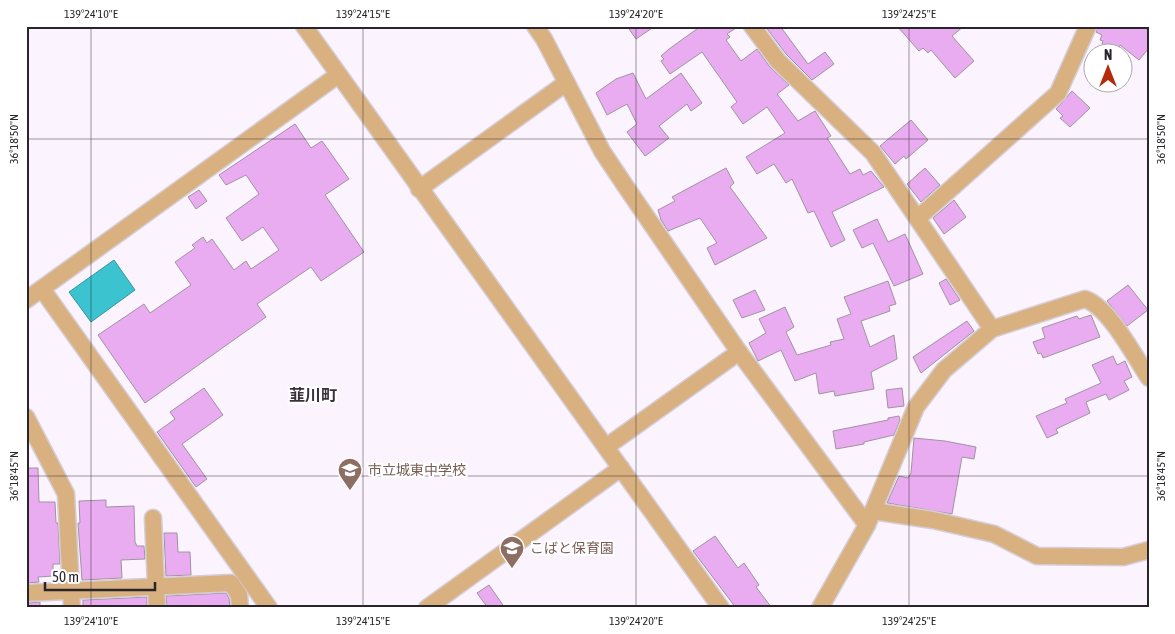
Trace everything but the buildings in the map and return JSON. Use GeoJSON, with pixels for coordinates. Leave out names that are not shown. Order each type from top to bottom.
{"type":"FeatureCollection","features":[{"type":"Feature","properties":{"kind":"street"},"geometry":{"type":"LineString","coordinates":[[304,26],[721,608]]}},
{"type":"Feature","properties":{"kind":"street"},"geometry":{"type":"LineString","coordinates":[[535,26],[544,39],[602,151],[739,352],[870,518],[933,520],[994,534],[1037,556],[1123,557],[1149,550]]}},
{"type":"Feature","properties":{"kind":"street"},"geometry":{"type":"LineString","coordinates":[[752,26],[778,61],[873,153],[992,329]]}},
{"type":"Feature","properties":{"kind":"street"},"geometry":{"type":"LineString","coordinates":[[918,218],[1058,93],[1088,26]]}},
{"type":"Feature","properties":{"kind":"street"},"geometry":{"type":"LineString","coordinates":[[26,300],[338,76]]}},
{"type":"Feature","properties":{"kind":"street"},"geometry":{"type":"LineString","coordinates":[[419,189],[566,83]]}},
{"type":"Feature","properties":{"kind":"street"},"geometry":{"type":"LineString","coordinates":[[42,289],[269,608]]}},
{"type":"Feature","properties":{"kind":"street"},"geometry":{"type":"LineString","coordinates":[[820,608],[870,518],[916,407],[944,370],[992,329],[1085,299],[1094,302],[1118,331],[1149,378]]}},
{"type":"Feature","properties":{"kind":"street"},"geometry":{"type":"LineString","coordinates":[[606,447],[739,352]]}},
{"type":"Feature","properties":{"kind":"street"},"geometry":{"type":"LineString","coordinates":[[26,417],[32,436],[66,494],[72,608]]}},
{"type":"Feature","properties":{"kind":"street"},"geometry":{"type":"LineString","coordinates":[[427,608],[621,468]]}},
{"type":"Feature","properties":{"kind":"street"},"geometry":{"type":"LineString","coordinates":[[152,518],[157,608]]}},
{"type":"Feature","properties":{"kind":"street"},"geometry":{"type":"LineString","coordinates":[[26,593],[231,583],[239,594],[240,608]]}},
{"type":"Feature","properties":{"kind":"water"},"geometry":{"type":"Polygon","coordinates":[[[114,260],[135,290],[91,322],[69,292],[114,260]]]}},
{"type":"Feature","properties":{"kind":"place","name":"市立城東中学校"},"geometry":{"type":"Point","coordinates":[350,491]}},
{"type":"Feature","properties":{"kind":"place","name":"こばと保育園"},"geometry":{"type":"Point","coordinates":[512,569]}},
{"type":"Feature","properties":{"kind":"district","name":"韮川町"},"geometry":{"type":"Point","coordinates":[313,395]}}]}
